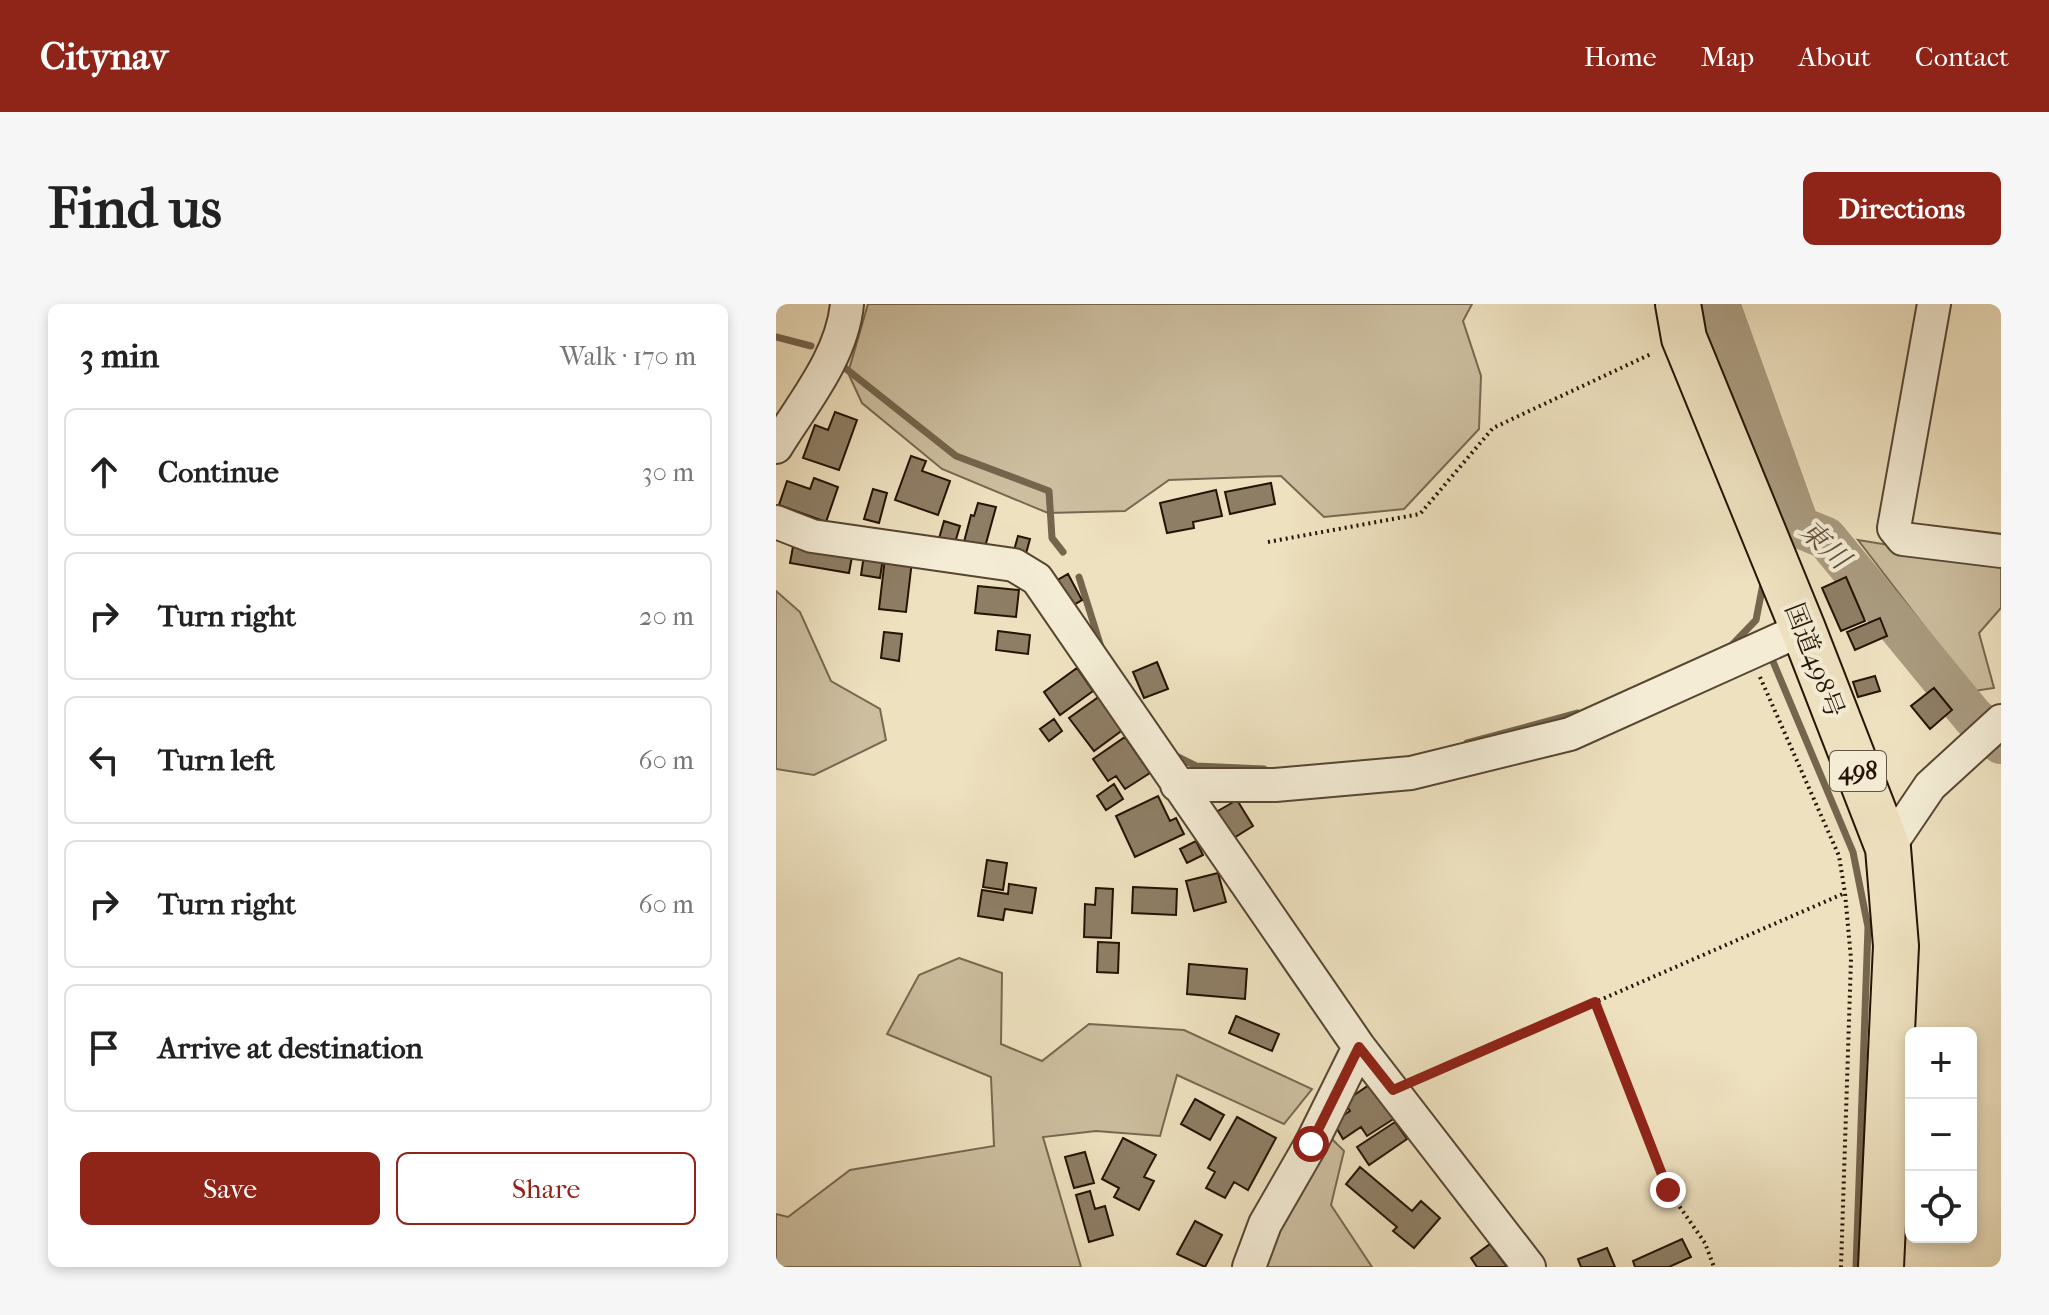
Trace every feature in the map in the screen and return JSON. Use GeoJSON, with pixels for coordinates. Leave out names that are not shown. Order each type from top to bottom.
{"type":"FeatureCollection","features":[{"type":"Feature","properties":{"kind":"highway","name":"国道498号"},"geometry":{"type":"LineString","coordinates":[[1681,321],[1792,634],[1888,848],[1896,946],[1881,1267]]}},
{"type":"Feature","properties":{"kind":"street"},"geometry":{"type":"LineString","coordinates":[[776,447],[830,360],[845,321],[847,304]]}},
{"type":"Feature","properties":{"kind":"street"},"geometry":{"type":"LineString","coordinates":[[1934,304],[1894,528],[1903,539],[2001,551]]}},
{"type":"Feature","properties":{"kind":"street"},"geometry":{"type":"LineString","coordinates":[[776,522],[812,536],[1014,565],[1037,579],[1359,1047],[1529,1267]]}},
{"type":"Feature","properties":{"kind":"street"},"geometry":{"type":"LineString","coordinates":[[1177,785],[1275,785],[1411,773],[1570,734],[1792,634]]}},
{"type":"Feature","properties":{"kind":"street"},"geometry":{"type":"LineString","coordinates":[[1888,848],[1930,786],[1992,728]]}},
{"type":"Feature","properties":{"kind":"street"},"geometry":{"type":"LineString","coordinates":[[1249,1267],[1265,1224],[1311,1144],[1359,1047]]}},
{"type":"Feature","properties":{"kind":"path"},"geometry":{"type":"LineString","coordinates":[[1268,542],[1420,514],[1493,428],[1681,321]]}},
{"type":"Feature","properties":{"kind":"path"},"geometry":{"type":"LineString","coordinates":[[1750,653],[1839,856],[1845,893],[1851,959],[1841,1267]]}},
{"type":"Feature","properties":{"kind":"path"},"geometry":{"type":"LineString","coordinates":[[1393,1090],[1845,893]]}},
{"type":"Feature","properties":{"kind":"path"},"geometry":{"type":"LineString","coordinates":[[1595,1002],[1668,1190],[1705,1243],[1714,1267]]}},
{"type":"Feature","properties":{"kind":"shaded area"},"geometry":{"type":"Polygon","coordinates":[[[868,304],[1472,304],[1463,321],[1481,376],[1479,429],[1404,509],[1324,517],[1281,476],[1169,480],[1125,511],[1048,513],[942,469],[862,403],[848,373],[868,304]]]}},
{"type":"Feature","properties":{"kind":"shaded area"},"geometry":{"type":"Polygon","coordinates":[[[1858,540],[2001,563],[2001,608],[1979,633],[1994,688],[1974,691],[1858,540]]]}},
{"type":"Feature","properties":{"kind":"shaded area"},"geometry":{"type":"Polygon","coordinates":[[[776,591],[800,612],[831,681],[880,709],[886,740],[814,775],[776,769],[776,591]]]}},
{"type":"Feature","properties":{"kind":"shaded area"},"geometry":{"type":"Polygon","coordinates":[[[959,958],[1002,973],[1001,1044],[1042,1061],[1089,1024],[1184,1030],[1312,1089],[1284,1124],[1177,1075],[1160,1136],[1096,1131],[1043,1137],[1081,1267],[776,1267],[776,1214],[788,1217],[850,1170],[994,1146],[991,1077],[887,1034],[919,975],[959,958]]]}},
{"type":"Feature","properties":{"kind":"shaded area"},"geometry":{"type":"Polygon","coordinates":[[[1326,1133],[1344,1151],[1331,1205],[1372,1267],[1260,1267],[1326,1133]]]}},
{"type":"Feature","properties":{"kind":"building"},"geometry":{"type":"Polygon","coordinates":[[[835,412],[857,420],[839,470],[803,458],[815,425],[828,430],[835,412]]]}},
{"type":"Feature","properties":{"kind":"building"},"geometry":{"type":"Polygon","coordinates":[[[911,456],[926,461],[922,471],[950,481],[938,515],[895,500],[911,456]]]}},
{"type":"Feature","properties":{"kind":"building"},"geometry":{"type":"Polygon","coordinates":[[[814,478],[838,487],[826,522],[779,505],[787,481],[810,489],[814,478]]]}},
{"type":"Feature","properties":{"kind":"building"},"geometry":{"type":"Polygon","coordinates":[[[1271,483],[1275,504],[1230,514],[1225,492],[1271,483]]]}},
{"type":"Feature","properties":{"kind":"building"},"geometry":{"type":"Polygon","coordinates":[[[873,489],[887,493],[879,523],[864,519],[873,489]]]}},
{"type":"Feature","properties":{"kind":"building"},"geometry":{"type":"Polygon","coordinates":[[[1216,490],[1222,516],[1193,522],[1194,528],[1167,533],[1160,503],[1216,490]]]}},
{"type":"Feature","properties":{"kind":"building"},"geometry":{"type":"Polygon","coordinates":[[[978,503],[996,507],[985,547],[964,542],[971,515],[974,516],[978,503]]]}},
{"type":"Feature","properties":{"kind":"building"},"geometry":{"type":"Polygon","coordinates":[[[944,521],[960,526],[954,546],[938,542],[944,521]]]}},
{"type":"Feature","properties":{"kind":"building"},"geometry":{"type":"Polygon","coordinates":[[[1018,536],[1030,539],[1025,557],[1013,554],[1018,536]]]}},
{"type":"Feature","properties":{"kind":"building"},"geometry":{"type":"Polygon","coordinates":[[[794,541],[853,551],[849,573],[790,563],[794,541]]]}},
{"type":"Feature","properties":{"kind":"building"},"geometry":{"type":"Polygon","coordinates":[[[864,555],[883,558],[880,578],[861,575],[864,555]]]}},
{"type":"Feature","properties":{"kind":"building"},"geometry":{"type":"Polygon","coordinates":[[[885,558],[912,561],[906,612],[879,609],[885,558]]]}},
{"type":"Feature","properties":{"kind":"building"},"geometry":{"type":"Polygon","coordinates":[[[1068,574],[1082,600],[1070,607],[1056,581],[1068,574]]]}},
{"type":"Feature","properties":{"kind":"building"},"geometry":{"type":"Polygon","coordinates":[[[1846,577],[1865,621],[1841,631],[1822,588],[1846,577]]]}},
{"type":"Feature","properties":{"kind":"building"},"geometry":{"type":"Polygon","coordinates":[[[978,586],[1019,590],[1016,617],[975,613],[978,586]]]}},
{"type":"Feature","properties":{"kind":"building"},"geometry":{"type":"Polygon","coordinates":[[[1880,618],[1887,636],[1855,650],[1847,632],[1880,618]]]}},
{"type":"Feature","properties":{"kind":"building"},"geometry":{"type":"Polygon","coordinates":[[[998,631],[1030,635],[1028,654],[996,650],[998,631]]]}},
{"type":"Feature","properties":{"kind":"building"},"geometry":{"type":"Polygon","coordinates":[[[884,632],[902,634],[899,661],[881,658],[884,632]]]}},
{"type":"Feature","properties":{"kind":"building"},"geometry":{"type":"Polygon","coordinates":[[[1157,662],[1168,689],[1144,698],[1133,672],[1157,662]]]}},
{"type":"Feature","properties":{"kind":"building"},"geometry":{"type":"Polygon","coordinates":[[[1077,668],[1093,691],[1060,715],[1044,692],[1077,668]]]}},
{"type":"Feature","properties":{"kind":"building"},"geometry":{"type":"Polygon","coordinates":[[[1875,676],[1880,691],[1858,697],[1853,682],[1875,676]]]}},
{"type":"Feature","properties":{"kind":"building"},"geometry":{"type":"Polygon","coordinates":[[[1934,688],[1952,710],[1930,729],[1911,706],[1934,688]]]}},
{"type":"Feature","properties":{"kind":"building"},"geometry":{"type":"Polygon","coordinates":[[[1100,696],[1124,729],[1094,751],[1069,718],[1100,696]]]}},
{"type":"Feature","properties":{"kind":"building"},"geometry":{"type":"Polygon","coordinates":[[[1054,719],[1062,731],[1049,741],[1040,729],[1054,719]]]}},
{"type":"Feature","properties":{"kind":"building"},"geometry":{"type":"Polygon","coordinates":[[[1125,737],[1150,773],[1125,789],[1116,776],[1108,781],[1093,759],[1125,737]]]}},
{"type":"Feature","properties":{"kind":"building"},"geometry":{"type":"Polygon","coordinates":[[[1114,784],[1123,799],[1106,810],[1097,796],[1114,784]]]}},
{"type":"Feature","properties":{"kind":"building"},"geometry":{"type":"Polygon","coordinates":[[[1158,796],[1170,821],[1176,818],[1184,834],[1135,857],[1116,816],[1158,796]]]}},
{"type":"Feature","properties":{"kind":"building"},"geometry":{"type":"Polygon","coordinates":[[[1237,800],[1253,826],[1232,839],[1216,812],[1237,800]]]}},
{"type":"Feature","properties":{"kind":"building"},"geometry":{"type":"Polygon","coordinates":[[[1196,841],[1203,855],[1187,863],[1180,849],[1196,841]]]}},
{"type":"Feature","properties":{"kind":"building"},"geometry":{"type":"Polygon","coordinates":[[[987,860],[1007,863],[1003,890],[983,887],[987,860]]]}},
{"type":"Feature","properties":{"kind":"building"},"geometry":{"type":"Polygon","coordinates":[[[1218,873],[1226,902],[1194,911],[1186,881],[1218,873]]]}},
{"type":"Feature","properties":{"kind":"building"},"geometry":{"type":"Polygon","coordinates":[[[1009,884],[1036,888],[1032,913],[1005,909],[1003,920],[978,916],[982,890],[1008,894],[1009,884]]]}},
{"type":"Feature","properties":{"kind":"building"},"geometry":{"type":"Polygon","coordinates":[[[1133,887],[1177,889],[1176,915],[1132,913],[1133,887]]]}},
{"type":"Feature","properties":{"kind":"building"},"geometry":{"type":"Polygon","coordinates":[[[1096,888],[1113,889],[1111,938],[1084,937],[1085,904],[1095,905],[1096,888]]]}},
{"type":"Feature","properties":{"kind":"building"},"geometry":{"type":"Polygon","coordinates":[[[1098,942],[1119,943],[1118,973],[1097,972],[1098,942]]]}},
{"type":"Feature","properties":{"kind":"building"},"geometry":{"type":"Polygon","coordinates":[[[1189,964],[1247,969],[1245,999],[1187,994],[1189,964]]]}},
{"type":"Feature","properties":{"kind":"building"},"geometry":{"type":"Polygon","coordinates":[[[1236,1016],[1279,1034],[1272,1051],[1229,1033],[1236,1016]]]}},
{"type":"Feature","properties":{"kind":"building"},"geometry":{"type":"Polygon","coordinates":[[[1372,1083],[1395,1118],[1367,1136],[1361,1127],[1343,1139],[1333,1122],[1350,1111],[1344,1102],[1372,1083]]]}},
{"type":"Feature","properties":{"kind":"building"},"geometry":{"type":"Polygon","coordinates":[[[1195,1099],[1224,1115],[1210,1140],[1181,1124],[1195,1099]]]}},
{"type":"Feature","properties":{"kind":"building"},"geometry":{"type":"Polygon","coordinates":[[[1237,1117],[1276,1138],[1248,1190],[1234,1182],[1225,1198],[1206,1188],[1215,1172],[1208,1168],[1237,1117]]]}},
{"type":"Feature","properties":{"kind":"building"},"geometry":{"type":"Polygon","coordinates":[[[1395,1122],[1407,1139],[1369,1165],[1357,1147],[1395,1122]]]}},
{"type":"Feature","properties":{"kind":"building"},"geometry":{"type":"Polygon","coordinates":[[[1123,1138],[1156,1155],[1144,1177],[1154,1181],[1139,1210],[1114,1197],[1119,1188],[1102,1179],[1123,1138]]]}},
{"type":"Feature","properties":{"kind":"building"},"geometry":{"type":"Polygon","coordinates":[[[1085,1152],[1094,1183],[1074,1188],[1065,1157],[1085,1152]]]}},
{"type":"Feature","properties":{"kind":"building"},"geometry":{"type":"Polygon","coordinates":[[[1360,1167],[1412,1211],[1421,1201],[1440,1218],[1414,1248],[1393,1231],[1397,1227],[1346,1184],[1360,1167]]]}},
{"type":"Feature","properties":{"kind":"building"},"geometry":{"type":"Polygon","coordinates":[[[1090,1191],[1095,1209],[1105,1206],[1113,1235],[1089,1242],[1076,1195],[1090,1191]]]}},
{"type":"Feature","properties":{"kind":"building"},"geometry":{"type":"Polygon","coordinates":[[[1195,1221],[1222,1235],[1205,1267],[1177,1254],[1195,1221]]]}},
{"type":"Feature","properties":{"kind":"building"},"geometry":{"type":"Polygon","coordinates":[[[1682,1239],[1691,1257],[1669,1267],[1635,1267],[1633,1261],[1682,1239]]]}},
{"type":"Feature","properties":{"kind":"building"},"geometry":{"type":"Polygon","coordinates":[[[1490,1244],[1507,1267],[1477,1267],[1471,1258],[1490,1244]]]}},
{"type":"Feature","properties":{"kind":"building"},"geometry":{"type":"Polygon","coordinates":[[[1607,1248],[1615,1267],[1581,1267],[1578,1259],[1607,1248]]]}},
{"type":"Feature","properties":{"kind":"waterway","name":"東川"},"geometry":{"type":"LineString","coordinates":[[1719,304],[1799,527],[1826,538],[1973,717],[2001,743]]}},
{"type":"Feature","properties":{"kind":"waterway"},"geometry":{"type":"LineString","coordinates":[[776,337],[811,346]]}},
{"type":"Feature","properties":{"kind":"waterway"},"geometry":{"type":"LineString","coordinates":[[845,368],[956,456],[1049,491],[1052,538],[1063,552]]}},
{"type":"Feature","properties":{"kind":"waterway"},"geometry":{"type":"LineString","coordinates":[[1079,577],[1101,647]]}},
{"type":"Feature","properties":{"kind":"waterway"},"geometry":{"type":"LineString","coordinates":[[1732,645],[1756,620],[1763,584]]}},
{"type":"Feature","properties":{"kind":"waterway"},"geometry":{"type":"LineString","coordinates":[[1769,652],[1853,852],[1868,927],[1856,1267]]}},
{"type":"Feature","properties":{"kind":"waterway"},"geometry":{"type":"LineString","coordinates":[[1467,743],[1578,713]]}},
{"type":"Feature","properties":{"kind":"waterway"},"geometry":{"type":"LineString","coordinates":[[1172,754],[1196,766],[1264,769]]}},
{"type":"Feature","properties":{"kind":"route"},"geometry":{"type":"LineString","coordinates":[[1311,1144],[1359,1047],[1393,1090],[1595,1002],[1668,1190]]}}]}
